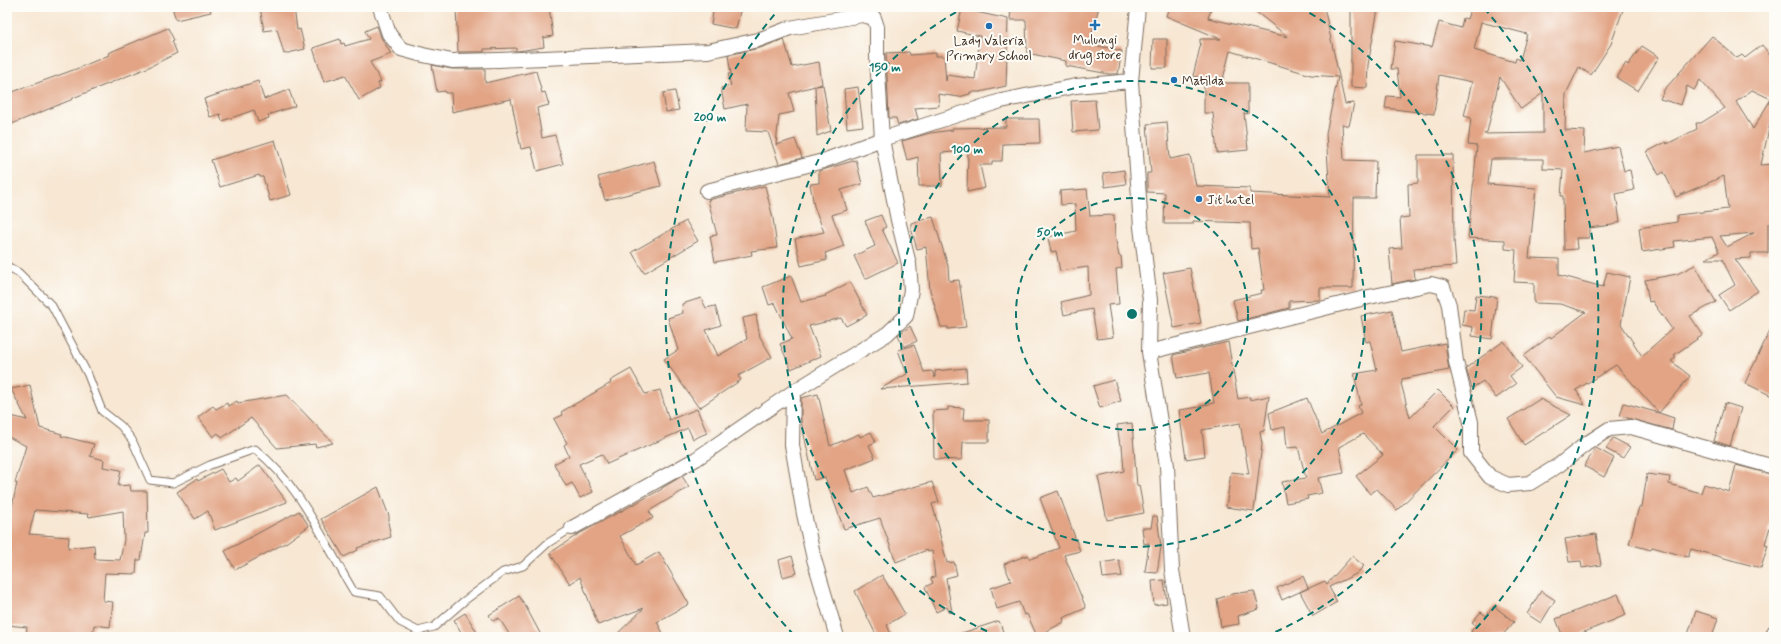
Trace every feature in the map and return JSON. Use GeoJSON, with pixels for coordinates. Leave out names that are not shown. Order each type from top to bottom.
{"type":"FeatureCollection","features":[{"type":"Feature","properties":{"kind":"street"},"geometry":{"type":"LineString","coordinates":[[380,7],[388,34],[401,49],[452,61],[708,51],[737,46],[790,28],[805,25],[862,15],[874,18],[877,27],[882,139],[898,220],[909,264],[911,290],[906,316],[887,334],[794,392],[696,458],[572,528]]}},
{"type":"Feature","properties":{"kind":"street"},"geometry":{"type":"LineString","coordinates":[[1138,7],[1131,81],[1142,227],[1150,300],[1149,352],[1167,466],[1172,570],[1183,637]]}},
{"type":"Feature","properties":{"kind":"street"},"geometry":{"type":"LineString","coordinates":[[706,191],[823,162],[882,139],[1001,101],[1076,86],[1131,81]]}},
{"type":"Feature","properties":{"kind":"street"},"geometry":{"type":"LineString","coordinates":[[1149,352],[1369,297],[1431,284],[1443,287],[1449,305],[1456,362],[1471,422],[1471,452],[1490,477],[1508,485],[1530,483],[1558,466],[1586,444],[1609,429],[1631,427],[1774,467]]}},
{"type":"Feature","properties":{"kind":"street"},"geometry":{"type":"LineString","coordinates":[[794,392],[792,445],[804,514],[814,559],[836,637]]}},
{"type":"Feature","properties":{"kind":"street"},"geometry":{"type":"LineString","coordinates":[[1772,637],[1774,632]]}},
{"type":"Feature","properties":{"kind":"lane"},"geometry":{"type":"LineString","coordinates":[[7,266],[19,273],[52,306],[88,375],[102,411],[121,426],[132,440],[150,480],[173,483],[210,465],[255,449],[270,461],[295,489],[354,592],[380,596],[400,622],[418,630],[434,628],[464,601],[503,572],[523,566],[548,543],[572,528]]}},
{"type":"Feature","properties":{"kind":"building"},"geometry":{"type":"Polygon","coordinates":[[[172,7],[210,7],[211,12],[176,20],[172,7]]]}},
{"type":"Feature","properties":{"kind":"building"},"geometry":{"type":"Polygon","coordinates":[[[260,7],[294,7],[297,30],[300,29],[305,49],[284,54],[277,29],[264,31],[260,7]]]}},
{"type":"Feature","properties":{"kind":"building"},"geometry":{"type":"Polygon","coordinates":[[[456,7],[549,7],[553,36],[543,38],[544,47],[518,51],[516,51],[516,48],[484,49],[484,52],[458,52],[456,7]]]}},
{"type":"Feature","properties":{"kind":"building"},"geometry":{"type":"Polygon","coordinates":[[[714,7],[741,7],[736,29],[711,24],[714,7]]]}},
{"type":"Feature","properties":{"kind":"building"},"geometry":{"type":"Polygon","coordinates":[[[1011,7],[1099,7],[1089,44],[1122,51],[1118,74],[1109,74],[1066,66],[1066,61],[1027,53],[1026,20],[1010,20],[1011,7]]]}},
{"type":"Feature","properties":{"kind":"building"},"geometry":{"type":"Polygon","coordinates":[[[1169,7],[1212,7],[1208,18],[1288,37],[1250,7],[1324,7],[1345,104],[1354,103],[1349,126],[1342,124],[1344,160],[1376,161],[1375,198],[1354,198],[1353,288],[1320,288],[1320,300],[1289,301],[1289,308],[1238,321],[1233,300],[1262,293],[1261,290],[1264,290],[1258,248],[1251,249],[1250,223],[1193,221],[1193,224],[1164,224],[1165,193],[1147,192],[1147,173],[1151,173],[1147,124],[1167,122],[1170,159],[1190,155],[1196,186],[1250,188],[1250,193],[1330,197],[1326,133],[1338,77],[1311,75],[1230,51],[1222,83],[1248,83],[1248,114],[1244,113],[1248,150],[1217,153],[1213,113],[1204,113],[1204,79],[1193,76],[1201,43],[1200,39],[1221,39],[1166,16],[1169,7]]]}},
{"type":"Feature","properties":{"kind":"building"},"geometry":{"type":"Polygon","coordinates":[[[1471,7],[1624,7],[1611,44],[1591,75],[1579,67],[1566,94],[1565,130],[1585,131],[1584,153],[1618,146],[1624,171],[1630,170],[1634,190],[1616,194],[1620,222],[1612,225],[1589,228],[1589,238],[1576,238],[1577,249],[1564,250],[1563,196],[1561,196],[1563,170],[1543,169],[1543,159],[1491,159],[1488,184],[1536,188],[1529,258],[1559,259],[1559,275],[1603,287],[1607,272],[1630,277],[1621,324],[1642,356],[1672,329],[1652,301],[1649,302],[1645,280],[1677,274],[1695,265],[1716,302],[1690,316],[1703,335],[1674,355],[1676,357],[1671,361],[1690,376],[1659,413],[1616,365],[1576,390],[1585,405],[1556,397],[1524,356],[1550,336],[1551,338],[1586,312],[1560,304],[1534,303],[1534,283],[1514,282],[1516,250],[1505,249],[1505,240],[1468,238],[1477,146],[1468,145],[1471,118],[1464,116],[1472,82],[1439,75],[1434,114],[1385,108],[1387,96],[1400,97],[1397,69],[1391,69],[1395,41],[1432,47],[1439,22],[1461,28],[1463,18],[1467,19],[1471,7]],[[1481,22],[1474,50],[1515,62],[1516,58],[1520,60],[1527,34],[1481,22]],[[1500,77],[1487,132],[1484,134],[1543,133],[1543,93],[1521,109],[1500,77]]]}},
{"type":"Feature","properties":{"kind":"building"},"geometry":{"type":"Polygon","coordinates":[[[962,9],[1008,19],[1006,86],[980,92],[970,92],[970,94],[959,97],[938,94],[939,106],[915,108],[918,119],[898,125],[896,118],[889,118],[886,53],[909,52],[910,55],[936,53],[936,56],[944,56],[946,81],[947,75],[975,79],[980,36],[957,31],[962,9]]]}},
{"type":"Feature","properties":{"kind":"building"},"geometry":{"type":"Polygon","coordinates":[[[1351,9],[1378,9],[1368,65],[1367,88],[1351,87],[1351,9]]]}},
{"type":"Feature","properties":{"kind":"building"},"geometry":{"type":"Polygon","coordinates":[[[377,26],[381,37],[391,54],[370,62],[381,82],[378,83],[380,88],[359,100],[345,75],[324,82],[313,48],[340,39],[341,44],[344,43],[345,46],[369,39],[365,31],[377,26]]]}},
{"type":"Feature","properties":{"kind":"building"},"geometry":{"type":"Polygon","coordinates":[[[168,28],[174,40],[172,41],[177,53],[147,68],[7,126],[7,94],[76,69],[109,55],[108,53],[168,28]]]}},
{"type":"Feature","properties":{"kind":"building"},"geometry":{"type":"Polygon","coordinates":[[[1712,36],[1737,58],[1742,55],[1745,58],[1762,45],[1774,60],[1774,127],[1770,124],[1761,165],[1774,164],[1774,224],[1768,224],[1768,253],[1751,253],[1751,258],[1735,259],[1758,291],[1729,310],[1719,295],[1735,285],[1722,259],[1705,259],[1719,252],[1712,237],[1674,241],[1675,247],[1642,252],[1639,228],[1677,222],[1677,215],[1728,209],[1724,176],[1676,197],[1664,172],[1659,175],[1647,152],[1697,129],[1696,123],[1701,123],[1725,108],[1700,80],[1694,90],[1687,86],[1681,105],[1660,99],[1664,90],[1712,36]],[[1752,90],[1736,102],[1753,129],[1771,99],[1752,90]],[[1754,233],[1720,236],[1727,247],[1754,233]]]}},
{"type":"Feature","properties":{"kind":"building"},"geometry":{"type":"Polygon","coordinates":[[[784,39],[792,67],[819,62],[822,84],[816,86],[823,85],[831,131],[817,136],[815,86],[789,93],[794,112],[779,115],[776,145],[795,139],[802,158],[779,164],[768,132],[746,131],[747,104],[725,109],[721,88],[731,86],[728,74],[731,74],[728,55],[760,48],[784,39]]]}},
{"type":"Feature","properties":{"kind":"building"},"geometry":{"type":"Polygon","coordinates":[[[1153,39],[1167,39],[1167,68],[1152,68],[1153,39]]]}},
{"type":"Feature","properties":{"kind":"building"},"geometry":{"type":"Polygon","coordinates":[[[1642,46],[1659,57],[1638,91],[1617,78],[1626,63],[1628,65],[1642,46]]]}},
{"type":"Feature","properties":{"kind":"building"},"geometry":{"type":"Polygon","coordinates":[[[432,65],[452,69],[485,69],[485,83],[536,71],[542,93],[545,92],[549,105],[537,108],[542,138],[555,135],[563,164],[537,171],[531,147],[521,149],[511,99],[452,112],[451,93],[445,93],[445,91],[437,92],[432,65]]]}},
{"type":"Feature","properties":{"kind":"building"},"geometry":{"type":"Polygon","coordinates":[[[258,81],[264,99],[289,90],[295,106],[268,115],[269,118],[258,122],[254,110],[222,121],[220,114],[210,117],[204,99],[258,81]]]}},
{"type":"Feature","properties":{"kind":"building"},"geometry":{"type":"Polygon","coordinates":[[[858,87],[863,126],[847,128],[844,89],[858,87]]]}},
{"type":"Feature","properties":{"kind":"building"},"geometry":{"type":"Polygon","coordinates":[[[675,91],[679,110],[666,112],[663,93],[675,91]]]}},
{"type":"Feature","properties":{"kind":"building"},"geometry":{"type":"Polygon","coordinates":[[[1095,100],[1098,130],[1073,132],[1071,101],[1095,100]]]}},
{"type":"Feature","properties":{"kind":"building"},"geometry":{"type":"Polygon","coordinates":[[[1006,119],[1039,119],[1040,143],[1003,144],[1002,161],[992,161],[992,165],[980,165],[985,188],[967,192],[968,151],[941,153],[942,186],[919,186],[918,157],[907,160],[902,141],[930,133],[953,130],[952,128],[1006,127],[1006,119]]]}},
{"type":"Feature","properties":{"kind":"building"},"geometry":{"type":"Polygon","coordinates":[[[275,140],[291,195],[270,201],[263,177],[260,177],[259,175],[220,187],[211,160],[275,140]]]}},
{"type":"Feature","properties":{"kind":"building"},"geometry":{"type":"Polygon","coordinates":[[[1418,155],[1453,155],[1454,240],[1456,266],[1414,269],[1415,279],[1392,284],[1389,249],[1402,248],[1400,218],[1409,217],[1408,184],[1418,183],[1418,155]]]}},
{"type":"Feature","properties":{"kind":"building"},"geometry":{"type":"Polygon","coordinates":[[[856,160],[862,184],[841,190],[847,210],[832,215],[844,246],[825,253],[827,260],[801,266],[795,239],[824,232],[814,206],[810,184],[819,183],[819,171],[856,160]]]}},
{"type":"Feature","properties":{"kind":"building"},"geometry":{"type":"Polygon","coordinates":[[[654,161],[661,186],[605,200],[598,177],[654,161]]]}},
{"type":"Feature","properties":{"kind":"building"},"geometry":{"type":"Polygon","coordinates":[[[1124,170],[1126,184],[1105,187],[1103,173],[1124,170]]]}},
{"type":"Feature","properties":{"kind":"building"},"geometry":{"type":"Polygon","coordinates":[[[765,186],[773,218],[777,248],[751,251],[752,255],[715,262],[710,236],[717,235],[708,200],[765,186]]]}},
{"type":"Feature","properties":{"kind":"building"},"geometry":{"type":"Polygon","coordinates":[[[1087,189],[1090,216],[1114,215],[1115,236],[1119,256],[1121,256],[1122,268],[1116,269],[1119,304],[1108,305],[1113,337],[1097,339],[1092,309],[1064,315],[1061,302],[1089,295],[1088,267],[1060,271],[1056,251],[1051,252],[1048,237],[1076,231],[1075,204],[1061,205],[1060,191],[1087,189]]]}},
{"type":"Feature","properties":{"kind":"building"},"geometry":{"type":"Polygon","coordinates":[[[881,215],[886,227],[882,229],[898,263],[865,279],[854,256],[875,246],[865,221],[881,215]]]}},
{"type":"Feature","properties":{"kind":"building"},"geometry":{"type":"Polygon","coordinates":[[[933,217],[948,266],[949,281],[959,280],[966,327],[948,329],[948,327],[941,327],[930,290],[926,247],[917,249],[911,223],[933,217]]]}},
{"type":"Feature","properties":{"kind":"building"},"geometry":{"type":"Polygon","coordinates":[[[686,221],[698,241],[644,273],[632,252],[686,221]]]}},
{"type":"Feature","properties":{"kind":"building"},"geometry":{"type":"Polygon","coordinates":[[[1190,268],[1201,323],[1174,328],[1163,273],[1190,268]]]}},
{"type":"Feature","properties":{"kind":"building"},"geometry":{"type":"Polygon","coordinates":[[[791,276],[801,302],[826,296],[825,295],[850,282],[867,315],[846,326],[841,318],[809,326],[821,356],[791,369],[780,344],[792,339],[775,303],[769,305],[763,287],[791,276]]]}},
{"type":"Feature","properties":{"kind":"building"},"geometry":{"type":"Polygon","coordinates":[[[1476,295],[1497,297],[1492,339],[1472,336],[1473,327],[1462,325],[1464,309],[1474,310],[1476,295]]]}},
{"type":"Feature","properties":{"kind":"building"},"geometry":{"type":"Polygon","coordinates":[[[701,298],[706,308],[715,306],[721,325],[706,330],[718,356],[747,339],[743,318],[756,315],[760,337],[772,357],[738,376],[741,380],[699,408],[664,359],[678,350],[668,318],[683,313],[682,304],[701,298]]]}},
{"type":"Feature","properties":{"kind":"building"},"geometry":{"type":"Polygon","coordinates":[[[1392,310],[1401,352],[1445,343],[1449,370],[1402,379],[1401,383],[1410,418],[1438,390],[1454,406],[1434,426],[1458,450],[1397,510],[1377,489],[1370,494],[1356,476],[1383,455],[1363,434],[1339,447],[1344,473],[1318,478],[1322,493],[1307,496],[1308,499],[1286,503],[1282,482],[1306,478],[1298,447],[1287,448],[1285,427],[1272,430],[1269,413],[1307,398],[1322,434],[1361,413],[1358,406],[1361,404],[1354,374],[1377,370],[1370,341],[1366,342],[1361,316],[1392,310]]]}},
{"type":"Feature","properties":{"kind":"building"},"geometry":{"type":"Polygon","coordinates":[[[1774,322],[1774,397],[1745,383],[1774,322]]]}},
{"type":"Feature","properties":{"kind":"building"},"geometry":{"type":"Polygon","coordinates":[[[910,326],[917,341],[904,347],[898,335],[910,326]]]}},
{"type":"Feature","properties":{"kind":"building"},"geometry":{"type":"Polygon","coordinates":[[[1504,341],[1522,367],[1510,376],[1516,384],[1496,398],[1483,381],[1472,388],[1466,368],[1504,341]]]}},
{"type":"Feature","properties":{"kind":"building"},"geometry":{"type":"Polygon","coordinates":[[[1228,342],[1238,399],[1250,397],[1250,400],[1269,396],[1264,431],[1260,432],[1262,444],[1254,511],[1226,507],[1231,472],[1249,474],[1240,423],[1202,430],[1205,456],[1186,459],[1179,410],[1214,403],[1209,373],[1177,378],[1173,355],[1228,342]]]}},
{"type":"Feature","properties":{"kind":"building"},"geometry":{"type":"Polygon","coordinates":[[[914,345],[924,372],[932,371],[935,378],[935,371],[966,368],[967,382],[880,389],[907,374],[898,350],[914,345]]]}},
{"type":"Feature","properties":{"kind":"building"},"geometry":{"type":"Polygon","coordinates":[[[631,369],[645,394],[660,390],[669,420],[697,409],[707,433],[693,439],[688,428],[607,464],[602,454],[579,464],[593,492],[580,498],[572,483],[566,486],[554,464],[569,456],[564,445],[567,443],[554,419],[563,415],[561,412],[611,383],[610,381],[631,369]]]}},
{"type":"Feature","properties":{"kind":"building"},"geometry":{"type":"Polygon","coordinates":[[[1114,380],[1121,401],[1100,408],[1093,386],[1114,380]]]}},
{"type":"Feature","properties":{"kind":"building"},"geometry":{"type":"Polygon","coordinates":[[[30,385],[40,428],[62,434],[61,436],[94,444],[90,456],[104,460],[103,467],[121,470],[118,486],[130,485],[131,491],[147,491],[148,533],[145,533],[141,560],[137,560],[136,574],[105,573],[103,601],[113,602],[110,627],[94,625],[92,637],[26,637],[27,627],[7,625],[7,530],[17,483],[15,483],[26,446],[7,436],[7,415],[27,420],[11,389],[30,385]],[[35,510],[29,534],[69,537],[68,548],[94,545],[95,559],[120,560],[124,540],[123,511],[89,517],[88,514],[35,510]]]}},
{"type":"Feature","properties":{"kind":"building"},"geometry":{"type":"Polygon","coordinates":[[[818,394],[830,446],[859,434],[860,437],[871,432],[876,442],[869,445],[875,458],[845,470],[853,493],[868,487],[873,498],[932,482],[939,502],[932,504],[947,563],[954,562],[957,575],[946,578],[952,612],[950,613],[947,607],[936,612],[925,587],[933,583],[931,578],[935,577],[932,551],[928,552],[927,550],[896,562],[880,518],[844,529],[825,477],[814,480],[801,421],[801,398],[818,394]]]}},
{"type":"Feature","properties":{"kind":"building"},"geometry":{"type":"Polygon","coordinates":[[[287,395],[333,443],[316,447],[315,444],[277,448],[251,418],[222,438],[218,433],[213,437],[198,417],[213,406],[216,409],[227,403],[228,406],[237,401],[238,403],[287,395]]]}},
{"type":"Feature","properties":{"kind":"building"},"geometry":{"type":"Polygon","coordinates":[[[1540,399],[1571,415],[1524,445],[1508,419],[1540,399]]]}},
{"type":"Feature","properties":{"kind":"building"},"geometry":{"type":"Polygon","coordinates":[[[1624,403],[1674,418],[1672,430],[1620,416],[1624,403]]]}},
{"type":"Feature","properties":{"kind":"building"},"geometry":{"type":"Polygon","coordinates":[[[1725,403],[1741,408],[1730,446],[1714,441],[1725,403]]]}},
{"type":"Feature","properties":{"kind":"building"},"geometry":{"type":"Polygon","coordinates":[[[948,407],[964,408],[963,420],[989,420],[989,442],[963,442],[962,460],[934,459],[933,411],[948,410],[948,407]]]}},
{"type":"Feature","properties":{"kind":"building"},"geometry":{"type":"Polygon","coordinates":[[[1132,423],[1137,486],[1139,485],[1144,513],[1107,520],[1098,477],[1124,471],[1122,445],[1120,445],[1117,425],[1132,423]]]}},
{"type":"Feature","properties":{"kind":"building"},"geometry":{"type":"Polygon","coordinates":[[[1613,438],[1630,447],[1623,458],[1606,449],[1613,438]]]}},
{"type":"Feature","properties":{"kind":"building"},"geometry":{"type":"Polygon","coordinates":[[[1596,448],[1614,458],[1604,477],[1584,466],[1596,448]]]}},
{"type":"Feature","properties":{"kind":"building"},"geometry":{"type":"Polygon","coordinates":[[[260,465],[287,502],[215,530],[208,511],[195,519],[177,492],[197,479],[198,481],[221,469],[229,482],[236,478],[238,481],[260,465]]]}},
{"type":"Feature","properties":{"kind":"building"},"geometry":{"type":"Polygon","coordinates":[[[1736,465],[1774,475],[1774,514],[1765,544],[1768,545],[1761,568],[1691,549],[1688,557],[1652,547],[1651,550],[1629,544],[1639,507],[1642,507],[1647,474],[1670,477],[1669,484],[1701,493],[1704,484],[1729,492],[1736,465]]]}},
{"type":"Feature","properties":{"kind":"building"},"geometry":{"type":"Polygon","coordinates":[[[682,476],[689,487],[649,511],[653,518],[620,536],[636,565],[659,552],[689,604],[657,622],[665,637],[614,637],[644,608],[598,625],[580,577],[570,584],[550,553],[577,535],[662,489],[682,476]]]}},
{"type":"Feature","properties":{"kind":"building"},"geometry":{"type":"Polygon","coordinates":[[[378,487],[389,516],[388,522],[391,537],[357,548],[358,550],[344,557],[321,519],[378,487]]]}},
{"type":"Feature","properties":{"kind":"building"},"geometry":{"type":"Polygon","coordinates":[[[1058,491],[1080,551],[1064,555],[1086,608],[1063,618],[1064,622],[1037,636],[1027,614],[1024,615],[1019,602],[997,609],[991,588],[1011,581],[1004,564],[1028,555],[1030,559],[1059,548],[1040,498],[1058,491]]]}},
{"type":"Feature","properties":{"kind":"building"},"geometry":{"type":"Polygon","coordinates":[[[299,511],[309,526],[287,542],[235,570],[225,551],[299,511]]]}},
{"type":"Feature","properties":{"kind":"building"},"geometry":{"type":"Polygon","coordinates":[[[1153,516],[1157,516],[1161,547],[1157,573],[1145,572],[1149,543],[1144,544],[1142,528],[1151,528],[1153,516]]]}},
{"type":"Feature","properties":{"kind":"building"},"geometry":{"type":"Polygon","coordinates":[[[1596,534],[1601,565],[1582,568],[1581,561],[1569,562],[1565,539],[1596,534]]]}},
{"type":"Feature","properties":{"kind":"building"},"geometry":{"type":"Polygon","coordinates":[[[792,556],[797,573],[783,577],[779,560],[792,556]]]}},
{"type":"Feature","properties":{"kind":"building"},"geometry":{"type":"Polygon","coordinates":[[[1352,556],[1364,566],[1356,574],[1329,587],[1337,602],[1313,616],[1300,592],[1325,581],[1327,584],[1352,556]]]}},
{"type":"Feature","properties":{"kind":"building"},"geometry":{"type":"Polygon","coordinates":[[[1119,560],[1122,576],[1103,578],[1101,563],[1119,560]]]}},
{"type":"Feature","properties":{"kind":"building"},"geometry":{"type":"Polygon","coordinates":[[[882,575],[905,614],[887,625],[892,637],[877,637],[855,591],[882,575]]]}},
{"type":"Feature","properties":{"kind":"building"},"geometry":{"type":"Polygon","coordinates":[[[1303,576],[1308,588],[1282,600],[1277,588],[1303,576]]]}},
{"type":"Feature","properties":{"kind":"building"},"geometry":{"type":"Polygon","coordinates":[[[1164,580],[1167,603],[1154,605],[1152,581],[1164,580]]]}},
{"type":"Feature","properties":{"kind":"building"},"geometry":{"type":"Polygon","coordinates":[[[1254,591],[1259,609],[1238,616],[1239,624],[1221,627],[1217,599],[1232,594],[1254,591]]]}},
{"type":"Feature","properties":{"kind":"building"},"geometry":{"type":"Polygon","coordinates":[[[1541,591],[1555,600],[1541,623],[1527,614],[1541,591]]]}},
{"type":"Feature","properties":{"kind":"building"},"geometry":{"type":"Polygon","coordinates":[[[1618,594],[1626,615],[1572,637],[1563,637],[1556,619],[1618,594]]]}},
{"type":"Feature","properties":{"kind":"building"},"geometry":{"type":"Polygon","coordinates":[[[519,596],[542,637],[511,637],[499,618],[493,621],[489,615],[519,596]]]}},
{"type":"Feature","properties":{"kind":"building"},"geometry":{"type":"Polygon","coordinates":[[[1494,606],[1514,622],[1501,637],[1477,637],[1471,631],[1476,626],[1472,622],[1481,612],[1486,616],[1494,606]]]}},
{"type":"Feature","properties":{"kind":"building"},"geometry":{"type":"Polygon","coordinates":[[[1696,611],[1718,618],[1712,637],[1687,637],[1696,611]]]}},
{"type":"Feature","properties":{"kind":"building"},"geometry":{"type":"Polygon","coordinates":[[[465,613],[480,637],[464,637],[454,620],[465,613]]]}},
{"type":"Feature","properties":{"kind":"building"},"geometry":{"type":"Polygon","coordinates":[[[999,621],[1005,637],[959,637],[959,634],[999,621]]]}},
{"type":"Feature","properties":{"kind":"place","name":"Mulungi drug store"},"geometry":{"type":"Point","coordinates":[1095,25]}},
{"type":"Feature","properties":{"kind":"place","name":"Lady Valeria Primary School"},"geometry":{"type":"Point","coordinates":[989,26]}},
{"type":"Feature","properties":{"kind":"place","name":"Matilda"},"geometry":{"type":"Point","coordinates":[1174,80]}},
{"type":"Feature","properties":{"kind":"place","name":"Jit hotel"},"geometry":{"type":"Point","coordinates":[1199,199]}}]}
